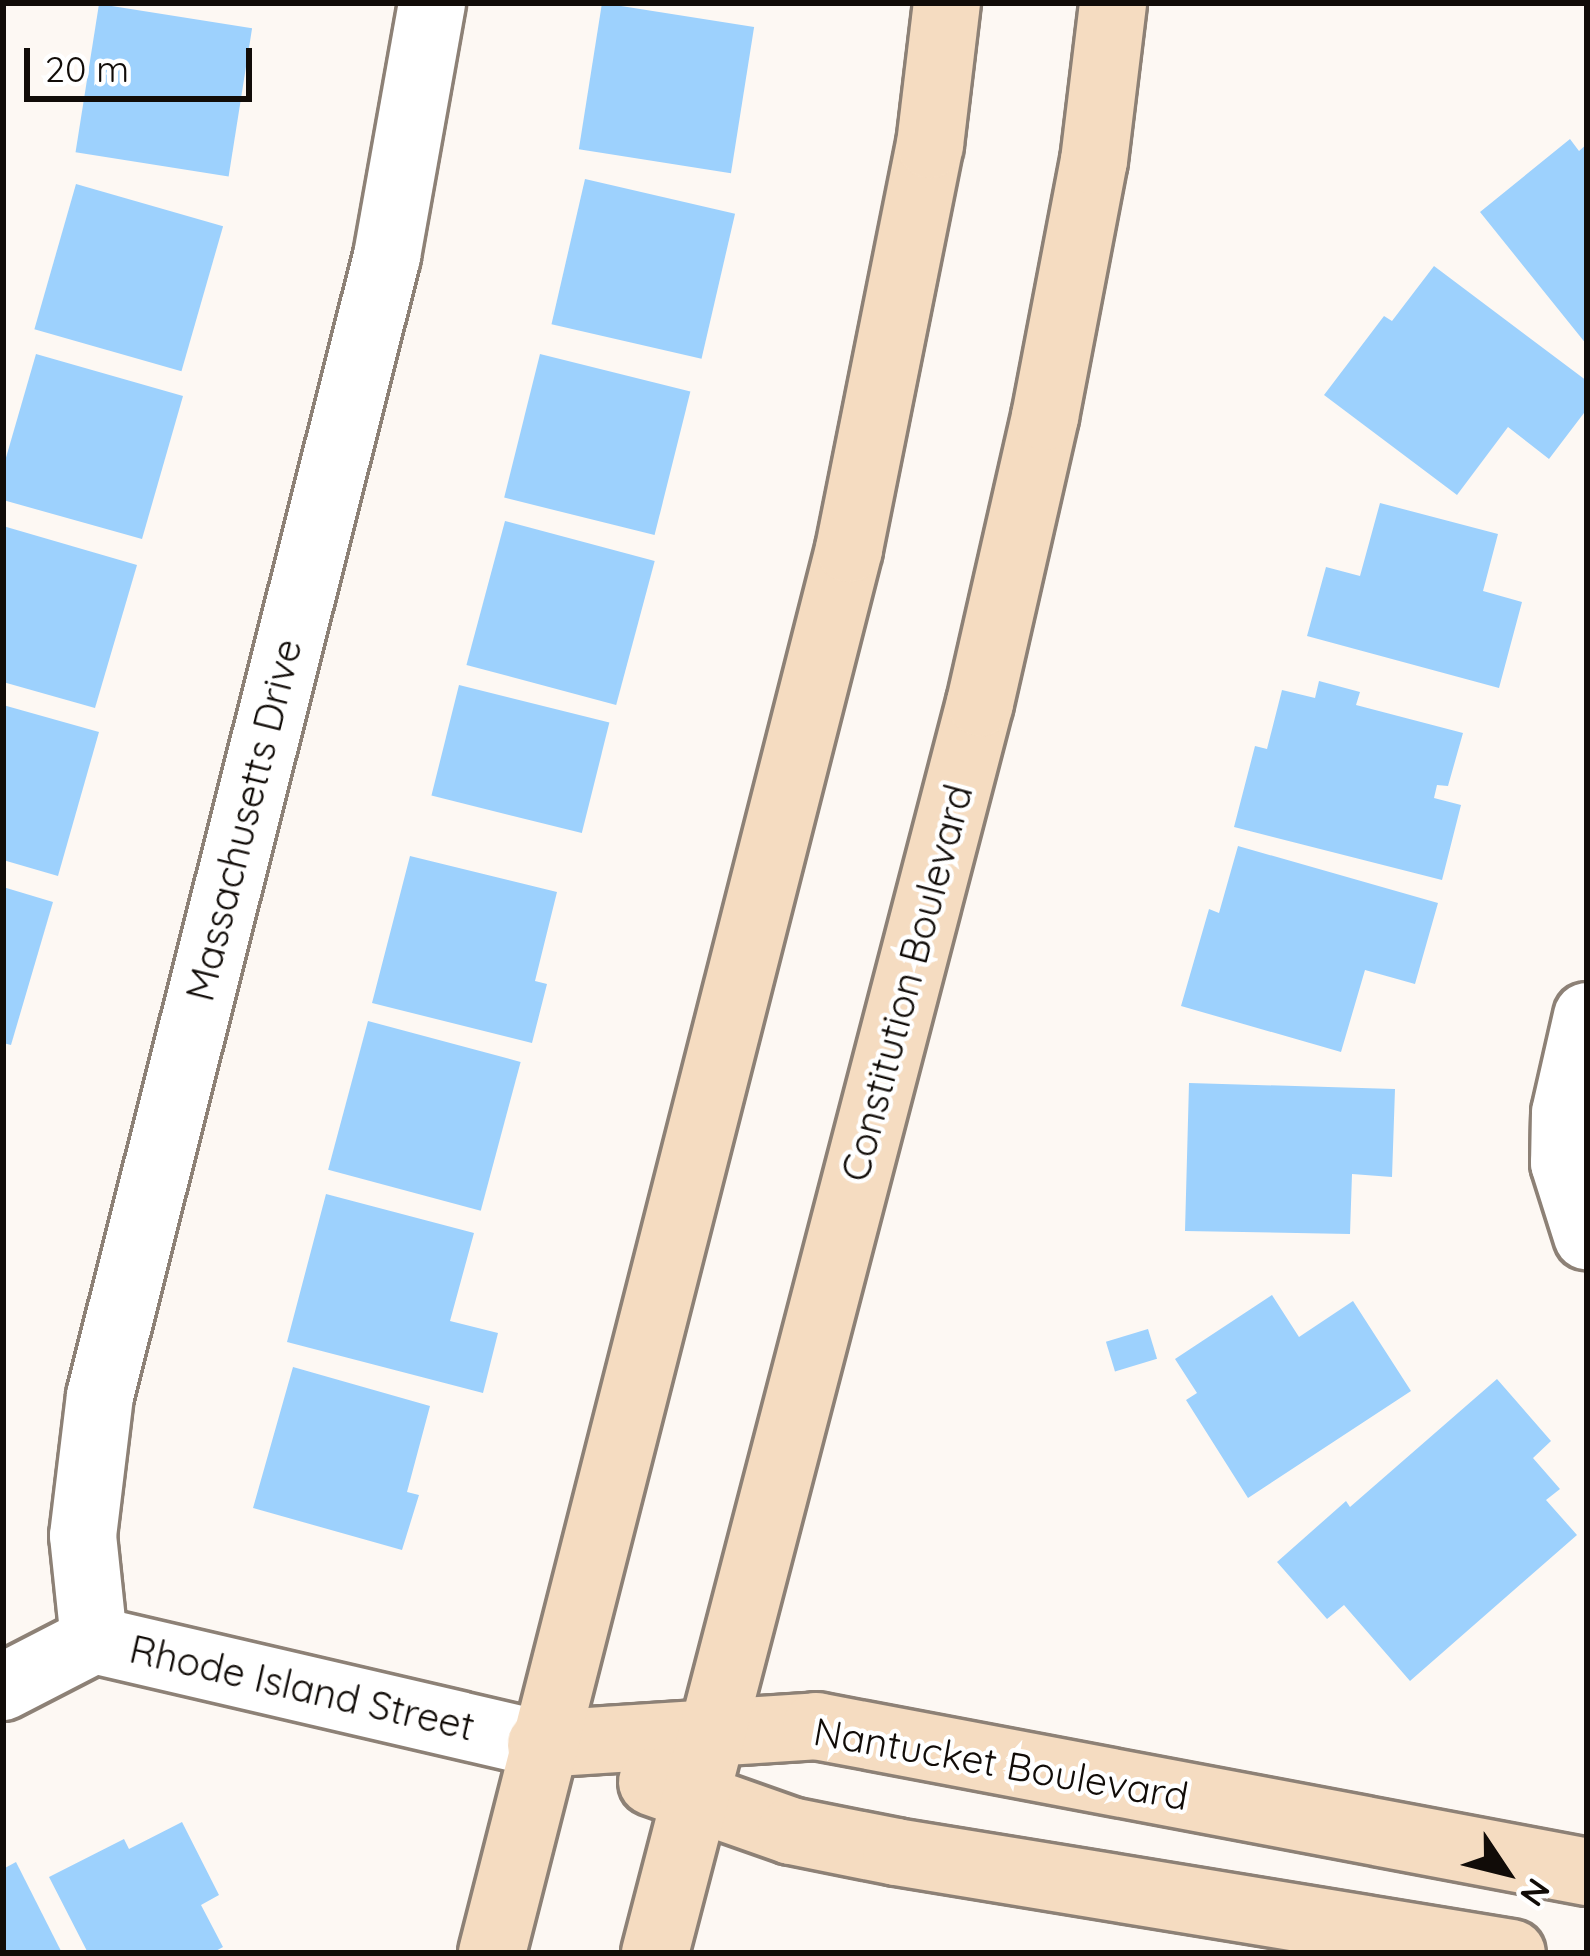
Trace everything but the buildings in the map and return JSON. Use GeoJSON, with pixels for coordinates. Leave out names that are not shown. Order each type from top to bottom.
{"type":"FeatureCollection","features":[{"type":"Feature","properties":{"kind":"main road"},"geometry":{"type":"LineString","coordinates":[[492,1953],[541,1744],[849,549],[930,145],[947,3]]}},
{"type":"Feature","properties":{"kind":"main road","name":"Constitution Boulevard"},"geometry":{"type":"LineString","coordinates":[[655,1953],[980,703],[1045,417],[1094,161],[1113,3]]}},
{"type":"Feature","properties":{"kind":"main road","name":"Nantucket Boulevard"},"geometry":{"type":"LineString","coordinates":[[541,1744],[816,1726],[1587,1872]]}},
{"type":"Feature","properties":{"kind":"main road"},"geometry":{"type":"LineString","coordinates":[[541,1744],[791,1831],[1512,1953]]}},
{"type":"Feature","properties":{"kind":"street","name":"Massachusetts Drive"},"geometry":{"type":"LineString","coordinates":[[94,1640],[83,1536],[97,1413],[387,256],[432,3]]}},
{"type":"Feature","properties":{"kind":"street"},"geometry":{"type":"LineString","coordinates":[[1587,1016],[1565,1113],[1564,1163],[1587,1236]]}},
{"type":"Feature","properties":{"kind":"street","name":"Rhode Island Street"},"geometry":{"type":"LineString","coordinates":[[3,1687],[94,1640],[541,1744]]}}]}
